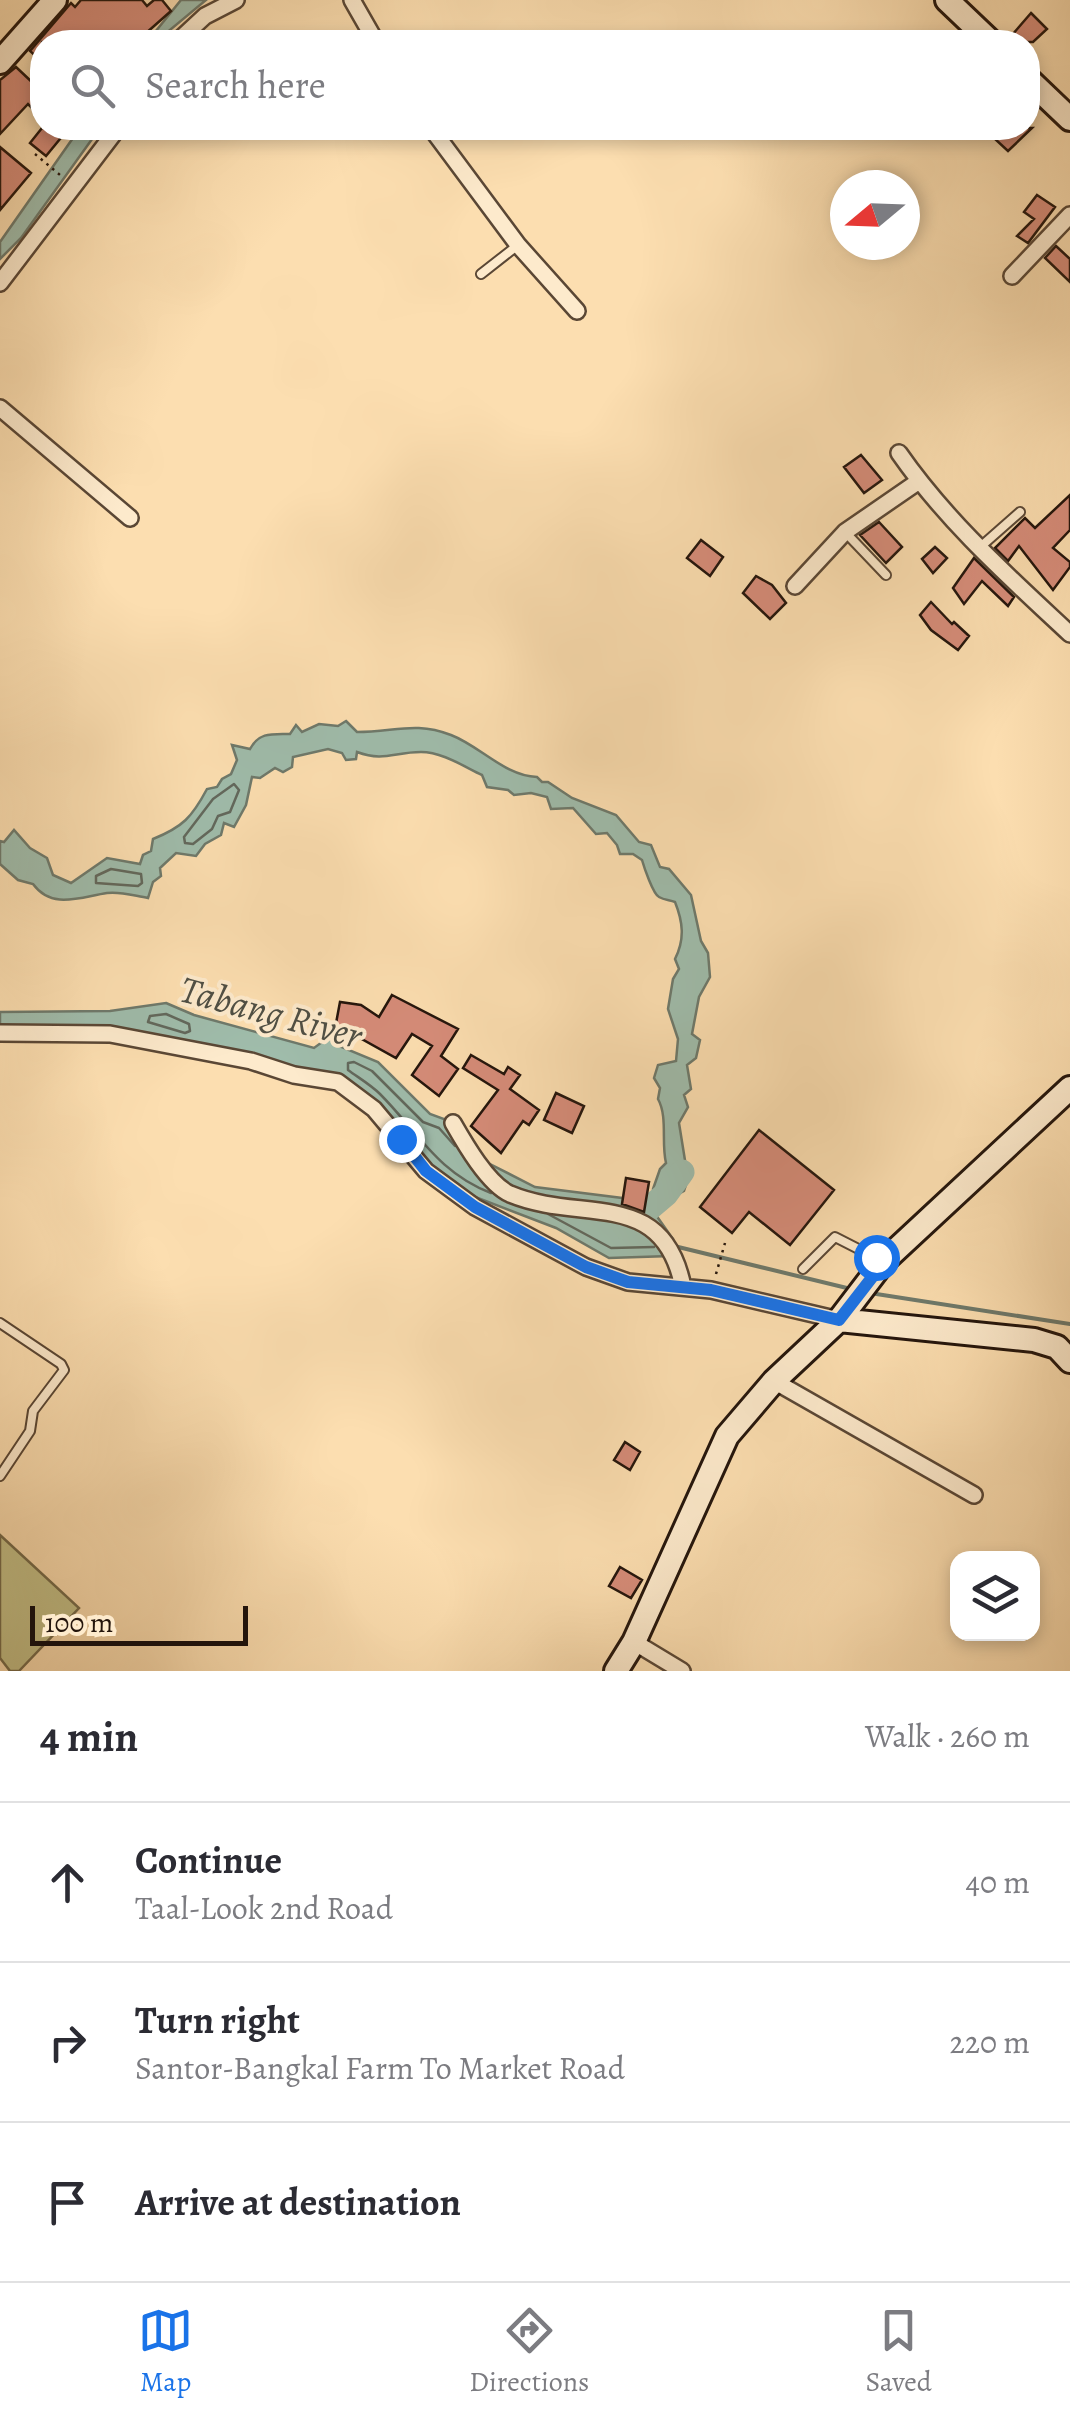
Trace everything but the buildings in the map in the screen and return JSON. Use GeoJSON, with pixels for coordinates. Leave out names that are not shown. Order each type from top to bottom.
{"type":"FeatureCollection","features":[{"type":"Feature","properties":{"kind":"street"},"geometry":{"type":"LineString","coordinates":[[0,62],[56,0]]}},
{"type":"Feature","properties":{"kind":"street"},"geometry":{"type":"LineString","coordinates":[[190,30],[205,16],[236,0]]}},
{"type":"Feature","properties":{"kind":"street"},"geometry":{"type":"LineString","coordinates":[[352,0],[369,30]]}},
{"type":"Feature","properties":{"kind":"street"},"geometry":{"type":"LineString","coordinates":[[952,1],[980,30]]}},
{"type":"Feature","properties":{"kind":"street"},"geometry":{"type":"LineString","coordinates":[[1040,90],[1070,119]]}},
{"type":"Feature","properties":{"kind":"street"},"geometry":{"type":"LineString","coordinates":[[0,283],[109,140]]}},
{"type":"Feature","properties":{"kind":"street"},"geometry":{"type":"LineString","coordinates":[[440,140],[518,245],[577,311]]}},
{"type":"Feature","properties":{"kind":"street"},"geometry":{"type":"LineString","coordinates":[[1012,276],[1070,215]]}},
{"type":"Feature","properties":{"kind":"street"},"geometry":{"type":"LineString","coordinates":[[0,408],[130,518]]}},
{"type":"Feature","properties":{"kind":"street"},"geometry":{"type":"LineString","coordinates":[[899,453],[918,481],[978,548],[1070,634]]}},
{"type":"Feature","properties":{"kind":"street"},"geometry":{"type":"LineString","coordinates":[[795,586],[845,532],[918,481]]}},
{"type":"Feature","properties":{"kind":"street"},"geometry":{"type":"LineString","coordinates":[[0,1032],[110,1034],[235,1057],[294,1075],[338,1082],[374,1109],[426,1171],[475,1207],[586,1267],[628,1282],[682,1282],[841,1317],[1034,1340],[1058,1347],[1070,1361]]}},
{"type":"Feature","properties":{"kind":"street"},"geometry":{"type":"LineString","coordinates":[[616,1671],[634,1642],[728,1436],[774,1380],[841,1317],[884,1262],[1070,1088]]}},
{"type":"Feature","properties":{"kind":"street"},"geometry":{"type":"LineString","coordinates":[[453,1123],[474,1158],[508,1193],[627,1216],[658,1230],[676,1259],[682,1282]]}},
{"type":"Feature","properties":{"kind":"street"},"geometry":{"type":"LineString","coordinates":[[774,1380],[974,1495]]}},
{"type":"Feature","properties":{"kind":"street"},"geometry":{"type":"LineString","coordinates":[[634,1642],[682,1671]]}},
{"type":"Feature","properties":{"kind":"lane"},"geometry":{"type":"LineString","coordinates":[[481,274],[518,245]]}},
{"type":"Feature","properties":{"kind":"lane"},"geometry":{"type":"LineString","coordinates":[[978,548],[1020,512]]}},
{"type":"Feature","properties":{"kind":"lane"},"geometry":{"type":"LineString","coordinates":[[845,532],[886,575]]}},
{"type":"Feature","properties":{"kind":"lane"},"geometry":{"type":"LineString","coordinates":[[803,1268],[835,1237],[884,1262]]}},
{"type":"Feature","properties":{"kind":"lane"},"geometry":{"type":"LineString","coordinates":[[0,1324],[61,1364],[64,1370],[33,1410],[30,1431],[0,1476]]}},
{"type":"Feature","properties":{"kind":"path"},"geometry":{"type":"LineString","coordinates":[[35,154],[66,180]]}},
{"type":"Feature","properties":{"kind":"path"},"geometry":{"type":"LineString","coordinates":[[711,1290],[725,1243]]}},
{"type":"Feature","properties":{"kind":"shaded area"},"geometry":{"type":"Polygon","coordinates":[[[0,1535],[79,1608],[19,1671],[10,1671],[0,1658],[0,1535]]]}},
{"type":"Feature","properties":{"kind":"water"},"geometry":{"type":"Polygon","coordinates":[[[181,0],[206,0],[170,30],[157,30],[181,0]]]}},
{"type":"Feature","properties":{"kind":"water"},"geometry":{"type":"Polygon","coordinates":[[[72,140],[91,140],[21,238],[0,259],[0,242],[72,140]]]}},
{"type":"Feature","properties":{"kind":"water"},"geometry":{"type":"Polygon","coordinates":[[[346,721],[357,732],[415,728],[451,735],[514,772],[537,777],[572,798],[616,815],[639,842],[651,845],[660,867],[669,869],[691,895],[701,941],[708,953],[710,977],[699,997],[692,1034],[700,1040],[696,1058],[687,1065],[691,1089],[684,1095],[688,1107],[679,1123],[688,1179],[684,1191],[664,1202],[653,1189],[666,1163],[660,1088],[654,1078],[658,1065],[676,1061],[678,1039],[668,1009],[673,979],[679,969],[675,959],[682,937],[678,909],[675,902],[657,895],[642,860],[633,854],[620,854],[607,833],[596,834],[573,808],[551,809],[547,797],[531,793],[514,795],[508,790],[487,787],[482,775],[437,754],[375,756],[357,752],[356,759],[346,760],[342,753],[328,749],[293,757],[292,767],[283,772],[275,768],[260,778],[252,777],[246,805],[234,827],[224,823],[221,835],[205,844],[196,856],[176,853],[160,868],[161,876],[153,882],[148,898],[122,893],[77,899],[49,897],[33,884],[18,880],[0,864],[0,841],[4,842],[14,830],[30,848],[47,858],[53,875],[71,883],[107,858],[140,864],[143,855],[151,851],[153,839],[179,825],[207,789],[217,787],[231,774],[237,760],[232,745],[250,749],[262,737],[290,734],[296,725],[302,732],[319,724],[338,726],[346,721]]]}},
{"type":"Feature","properties":{"kind":"water"},"geometry":{"type":"Polygon","coordinates":[[[166,1003],[194,1015],[314,1048],[329,1037],[339,1046],[378,1062],[430,1114],[444,1119],[486,1162],[535,1187],[646,1201],[673,1239],[670,1256],[609,1258],[556,1228],[470,1195],[425,1163],[372,1100],[298,1069],[141,1033],[0,1030],[0,1012],[110,1011],[166,1003]]]}},
{"type":"Feature","properties":{"kind":"waterway","name":"Tabang River"},"geometry":{"type":"LineString","coordinates":[[626,1228],[666,1194],[682,1172]]}},
{"type":"Feature","properties":{"kind":"waterway"},"geometry":{"type":"LineString","coordinates":[[670,1245],[851,1289]]}},
{"type":"Feature","properties":{"kind":"waterway"},"geometry":{"type":"LineString","coordinates":[[870,1293],[1070,1324]]}},
{"type":"Feature","properties":{"kind":"route"},"geometry":{"type":"LineString","coordinates":[[401,1139],[426,1171],[475,1207],[586,1267],[628,1282],[711,1290],[839,1320],[884,1262],[876,1257]]}}]}
